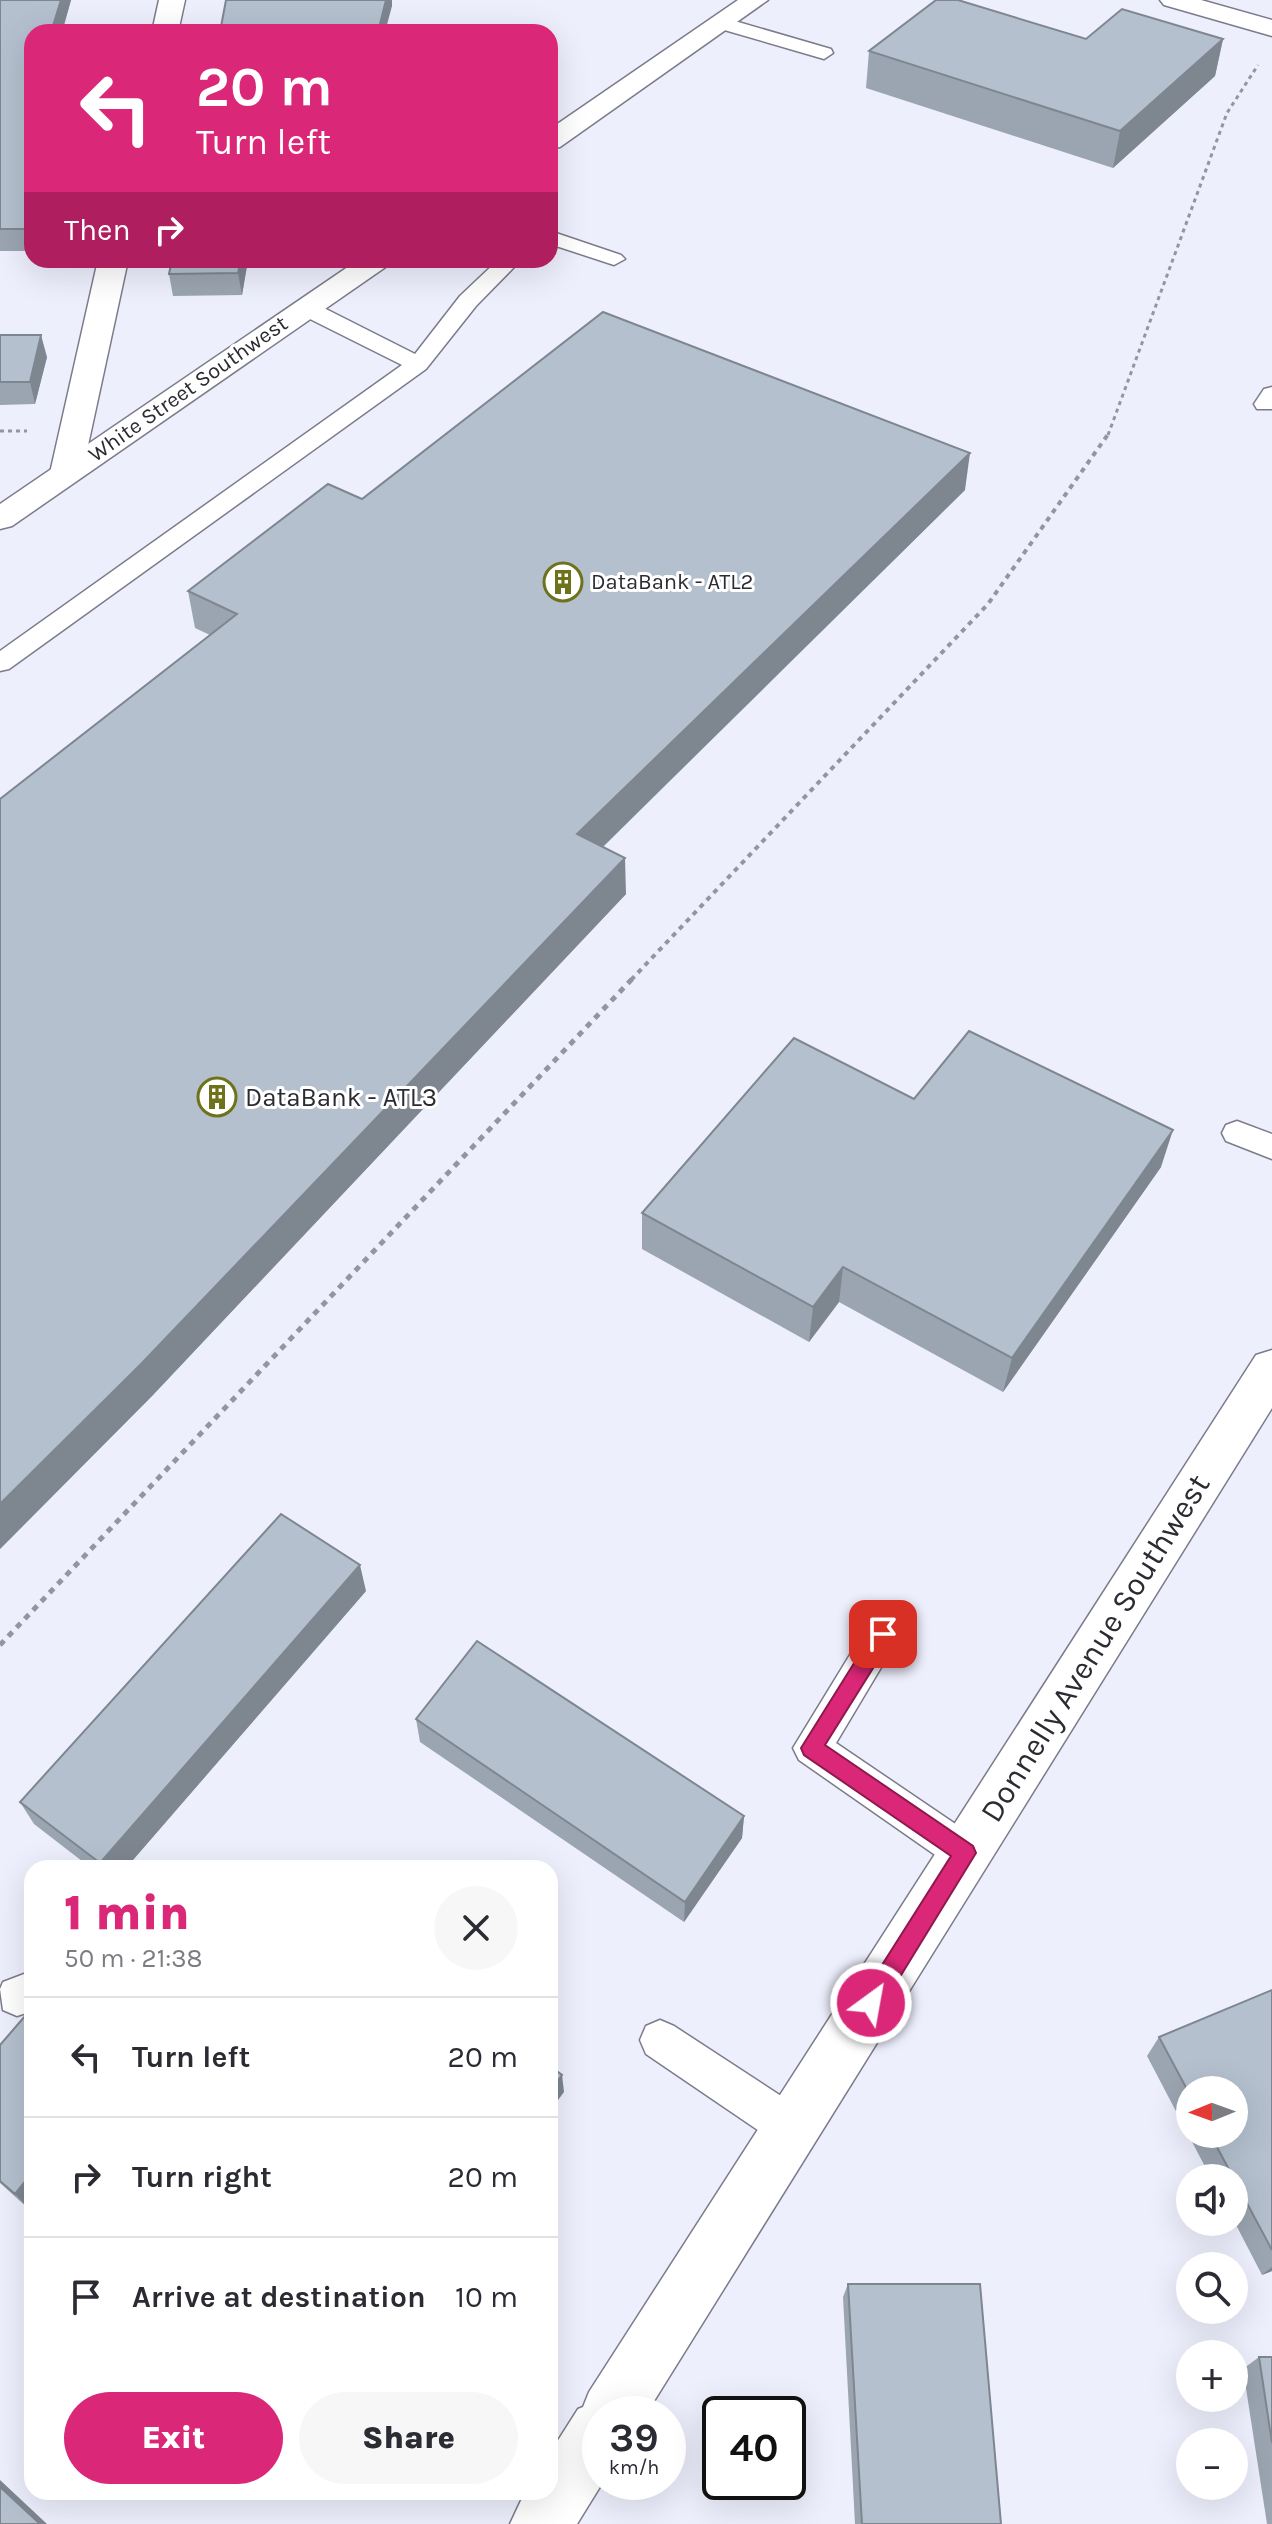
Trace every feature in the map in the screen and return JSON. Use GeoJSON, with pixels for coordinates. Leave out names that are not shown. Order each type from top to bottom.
{"type":"FeatureCollection","features":[{"type":"Feature","properties":{"kind":"street"},"geometry":{"type":"LineString","coordinates":[[167,24],[172,0]]}},
{"type":"Feature","properties":{"kind":"street"},"geometry":{"type":"LineString","coordinates":[[558,135],[755,0]]}},
{"type":"Feature","properties":{"kind":"street"},"geometry":{"type":"LineString","coordinates":[[1173,0],[1272,28]]}},
{"type":"Feature","properties":{"kind":"street"},"geometry":{"type":"LineString","coordinates":[[66,473],[111,268]]}},
{"type":"Feature","properties":{"kind":"street","name":"White Street Southwest"},"geometry":{"type":"LineString","coordinates":[[0,519],[365,268]]}},
{"type":"Feature","properties":{"kind":"street","name":"Donnelly Avenue Southwest"},"geometry":{"type":"LineString","coordinates":[[622,2396],[1272,1369]]}},
{"type":"Feature","properties":{"kind":"street"},"geometry":{"type":"LineString","coordinates":[[558,2497],[582,2459]]}},
{"type":"Feature","properties":{"kind":"street"},"geometry":{"type":"LineString","coordinates":[[541,2524],[556,2500]]}},
{"type":"Feature","properties":{"kind":"lane"},"geometry":{"type":"LineString","coordinates":[[721,23],[824,53]]}},
{"type":"Feature","properties":{"kind":"lane"},"geometry":{"type":"LineString","coordinates":[[558,240],[614,259]]}},
{"type":"Feature","properties":{"kind":"lane"},"geometry":{"type":"LineString","coordinates":[[0,663],[418,364],[468,301],[502,268]]}},
{"type":"Feature","properties":{"kind":"lane"},"geometry":{"type":"LineString","coordinates":[[306,308],[418,364]]}},
{"type":"Feature","properties":{"kind":"lane"},"geometry":{"type":"LineString","coordinates":[[1237,1133],[1272,1147]]}},
{"type":"Feature","properties":{"kind":"lane"},"geometry":{"type":"LineString","coordinates":[[883,1634],[812,1748],[965,1853]]}},
{"type":"Feature","properties":{"kind":"lane"},"geometry":{"type":"LineString","coordinates":[[660,2040],[792,2128]]}},
{"type":"Feature","properties":{"kind":"path"},"geometry":{"type":"LineString","coordinates":[[0,1645],[988,604],[1111,430],[1227,113],[1256,67],[1264,61]]}},
{"type":"Feature","properties":{"kind":"path"},"geometry":{"type":"LineString","coordinates":[[0,431],[30,431]]}},
{"type":"Feature","properties":{"kind":"building"},"geometry":{"type":"Polygon","coordinates":[[[0,0],[61,0],[54,24],[24,24],[24,229],[0,229],[0,0]]]}},
{"type":"Feature","properties":{"kind":"building"},"geometry":{"type":"Polygon","coordinates":[[[226,0],[386,0],[380,24],[222,24],[226,0]]]}},
{"type":"Feature","properties":{"kind":"building"},"geometry":{"type":"Polygon","coordinates":[[[936,0],[958,0],[1086,39],[1122,9],[1223,39],[1120,131],[869,51],[936,0]]]}},
{"type":"Feature","properties":{"kind":"building"},"geometry":{"type":"Polygon","coordinates":[[[170,268],[239,268],[238,273],[169,274],[170,268]]]}},
{"type":"Feature","properties":{"kind":"building"},"geometry":{"type":"Polygon","coordinates":[[[603,312],[970,453],[577,834],[625,858],[141,1364],[0,1504],[0,799],[237,614],[188,591],[328,484],[362,499],[603,312]]]}},
{"type":"Feature","properties":{"kind":"building"},"geometry":{"type":"Polygon","coordinates":[[[0,335],[41,335],[30,382],[0,382],[0,335]]]}},
{"type":"Feature","properties":{"kind":"building"},"geometry":{"type":"Polygon","coordinates":[[[969,1031],[1173,1130],[1012,1358],[843,1267],[813,1307],[642,1213],[794,1038],[914,1099],[969,1031]]]}},
{"type":"Feature","properties":{"kind":"building"},"geometry":{"type":"Polygon","coordinates":[[[281,1514],[360,1565],[103,1860],[96,1860],[20,1802],[281,1514]]]}},
{"type":"Feature","properties":{"kind":"building"},"geometry":{"type":"Polygon","coordinates":[[[477,1641],[744,1816],[685,1902],[416,1719],[477,1641]]]}},
{"type":"Feature","properties":{"kind":"building"},"geometry":{"type":"Polygon","coordinates":[[[1272,1990],[1272,2250],[1248,2205],[1248,2164],[1226,2164],[1217,2148],[1248,2148],[1248,2076],[1180,2076],[1159,2037],[1272,1990]]]}},
{"type":"Feature","properties":{"kind":"building"},"geometry":{"type":"Polygon","coordinates":[[[24,2017],[24,2183],[15,2194],[0,2181],[0,2045],[24,2017]]]}},
{"type":"Feature","properties":{"kind":"building"},"geometry":{"type":"Polygon","coordinates":[[[848,2284],[980,2284],[1001,2524],[862,2524],[848,2284]]]}},
{"type":"Feature","properties":{"kind":"building"},"geometry":{"type":"Polygon","coordinates":[[[1259,2357],[1272,2357],[1272,2443],[1259,2357]]]}},
{"type":"Feature","properties":{"kind":"building"},"geometry":{"type":"Polygon","coordinates":[[[0,2487],[40,2524],[0,2524],[0,2487]]]}},
{"type":"Feature","properties":{"kind":"place","name":"DataBank - ATL2"},"geometry":{"type":"Point","coordinates":[563,582]}},
{"type":"Feature","properties":{"kind":"place","name":"DataBank - ATL3"},"geometry":{"type":"Point","coordinates":[217,1097]}},
{"type":"Feature","properties":{"kind":"route"},"geometry":{"type":"LineString","coordinates":[[871,2003],[965,1853],[812,1748],[883,1634]]}}]}
